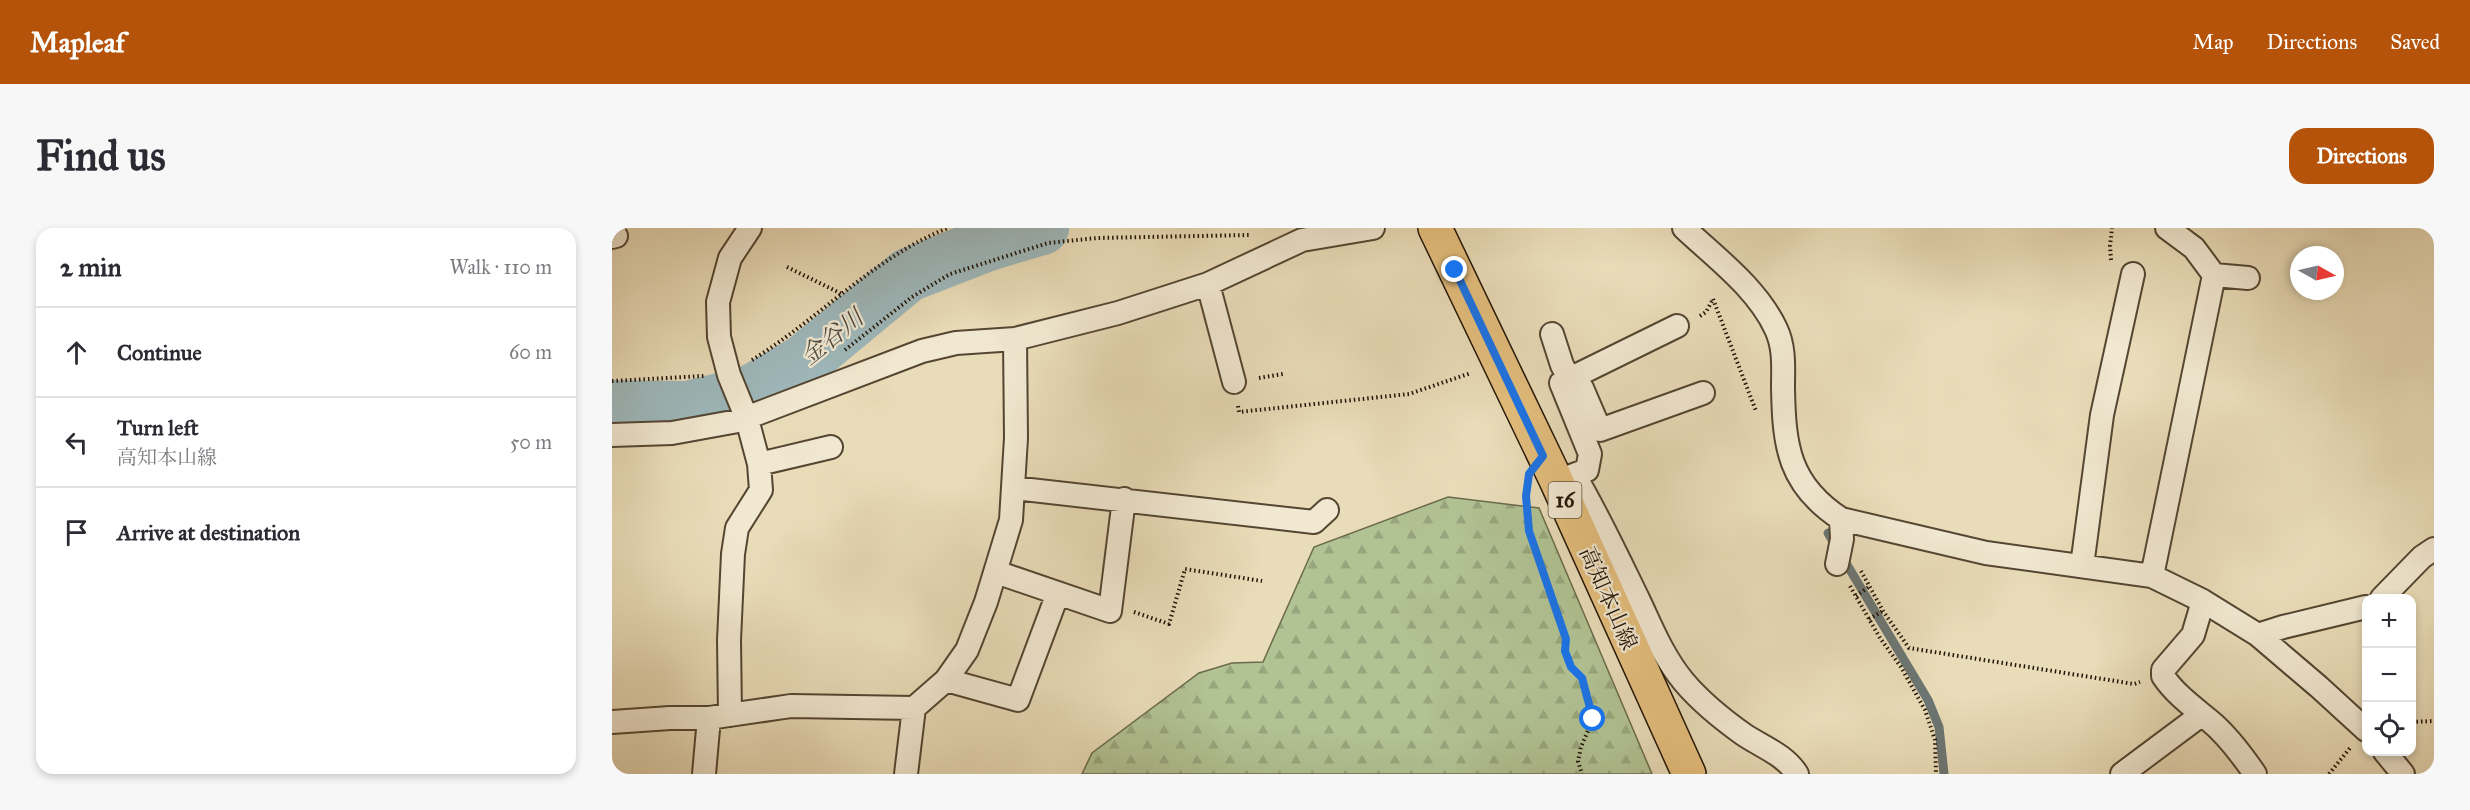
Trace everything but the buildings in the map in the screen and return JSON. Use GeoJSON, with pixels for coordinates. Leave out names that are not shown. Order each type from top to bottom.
{"type":"FeatureCollection","features":[{"type":"Feature","properties":{"kind":"main road","name":"高知本山線"},"geometry":{"type":"LineString","coordinates":[[1435,228],[1498,359],[1558,471],[1689,774]]}},
{"type":"Feature","properties":{"kind":"street"},"geometry":{"type":"LineString","coordinates":[[704,774],[719,717],[729,640],[736,528],[761,490],[759,464],[747,418],[729,375],[719,337],[718,302],[730,258],[750,228]]}},
{"type":"Feature","properties":{"kind":"street"},"geometry":{"type":"LineString","coordinates":[[612,435],[672,433],[747,418],[922,351],[957,344],[1015,339],[1118,313],[1208,284],[1302,240],[1373,228]]}},
{"type":"Feature","properties":{"kind":"street"},"geometry":{"type":"LineString","coordinates":[[1684,228],[1732,273],[1764,310],[1777,330],[1783,348],[1789,454],[1795,472],[1806,491],[1841,529],[1986,553],[2152,576],[2203,601],[2258,635],[2362,726]]}},
{"type":"Feature","properties":{"kind":"street"},"geometry":{"type":"LineString","coordinates":[[2152,576],[2214,275],[2194,248],[2167,228]]}},
{"type":"Feature","properties":{"kind":"street"},"geometry":{"type":"LineString","coordinates":[[2082,566],[2102,415],[2133,274]]}},
{"type":"Feature","properties":{"kind":"street"},"geometry":{"type":"LineString","coordinates":[[2214,275],[2248,278]]}},
{"type":"Feature","properties":{"kind":"street"},"geometry":{"type":"LineString","coordinates":[[1208,284],[1234,382]]}},
{"type":"Feature","properties":{"kind":"street"},"geometry":{"type":"LineString","coordinates":[[1558,471],[1587,470],[1590,454],[1561,383],[1677,326]]}},
{"type":"Feature","properties":{"kind":"street"},"geometry":{"type":"LineString","coordinates":[[1552,334],[1569,379],[1582,388],[1600,430],[1703,393]]}},
{"type":"Feature","properties":{"kind":"street"},"geometry":{"type":"LineString","coordinates":[[906,774],[914,708],[946,680],[967,650],[996,572],[1011,520],[1016,438],[1015,339]]}},
{"type":"Feature","properties":{"kind":"street"},"geometry":{"type":"LineString","coordinates":[[759,464],[831,447]]}},
{"type":"Feature","properties":{"kind":"street"},"geometry":{"type":"LineString","coordinates":[[1558,471],[1619,560],[1662,652],[1674,670],[1697,697],[1744,734],[1790,763],[1797,774]]}},
{"type":"Feature","properties":{"kind":"street"},"geometry":{"type":"LineString","coordinates":[[1014,488],[1314,522],[1327,510]]}},
{"type":"Feature","properties":{"kind":"street"},"geometry":{"type":"LineString","coordinates":[[996,572],[1110,611],[1124,499]]}},
{"type":"Feature","properties":{"kind":"street"},"geometry":{"type":"LineString","coordinates":[[1837,564],[1841,529]]}},
{"type":"Feature","properties":{"kind":"street"},"geometry":{"type":"LineString","coordinates":[[2386,594],[2422,557],[2434,549]]}},
{"type":"Feature","properties":{"kind":"street"},"geometry":{"type":"LineString","coordinates":[[946,680],[1018,700],[1058,592]]}},
{"type":"Feature","properties":{"kind":"street"},"geometry":{"type":"LineString","coordinates":[[2203,601],[2193,636],[2163,670],[2163,676],[2201,715],[2211,721],[2255,774]]}},
{"type":"Feature","properties":{"kind":"street"},"geometry":{"type":"LineString","coordinates":[[2258,635],[2362,608]]}},
{"type":"Feature","properties":{"kind":"street"},"geometry":{"type":"LineString","coordinates":[[612,722],[719,717],[791,706],[914,708]]}},
{"type":"Feature","properties":{"kind":"street"},"geometry":{"type":"LineString","coordinates":[[2122,774],[2201,715]]}},
{"type":"Feature","properties":{"kind":"street"},"geometry":{"type":"LineString","coordinates":[[2388,756],[2403,774]]}},
{"type":"Feature","properties":{"kind":"path"},"geometry":{"type":"LineString","coordinates":[[612,381],[729,375],[923,239],[948,228]]}},
{"type":"Feature","properties":{"kind":"path"},"geometry":{"type":"LineString","coordinates":[[838,356],[912,297],[950,274],[1048,243],[1097,237],[1258,235],[1267,256]]}},
{"type":"Feature","properties":{"kind":"path"},"geometry":{"type":"LineString","coordinates":[[787,267],[842,294]]}},
{"type":"Feature","properties":{"kind":"path"},"geometry":{"type":"LineString","coordinates":[[1677,326],[1706,312],[1732,273]]}},
{"type":"Feature","properties":{"kind":"path"},"geometry":{"type":"LineString","coordinates":[[1234,382],[1239,411],[1409,394],[1480,370],[1498,359]]}},
{"type":"Feature","properties":{"kind":"path"},"geometry":{"type":"LineString","coordinates":[[1558,471],[1529,474],[1526,496],[1529,531],[1566,639],[1565,651],[1571,667],[1582,678],[1593,719],[1581,747],[1578,761],[1582,774]]}},
{"type":"Feature","properties":{"kind":"path"},"geometry":{"type":"LineString","coordinates":[[1841,529],[1883,611],[1909,648],[2134,684],[2163,676]]}},
{"type":"Feature","properties":{"kind":"path"},"geometry":{"type":"LineString","coordinates":[[1111,604],[1169,624],[1185,569],[1262,581]]}},
{"type":"Feature","properties":{"kind":"path"},"geometry":{"type":"LineString","coordinates":[[1856,596],[1870,586]]}},
{"type":"Feature","properties":{"kind":"path"},"geometry":{"type":"LineString","coordinates":[[1869,619],[1883,611]]}},
{"type":"Feature","properties":{"kind":"path"},"geometry":{"type":"LineString","coordinates":[[2416,722],[2434,721]]}},
{"type":"Feature","properties":{"kind":"green space"},"geometry":{"type":"Polygon","coordinates":[[[1448,497],[1539,508],[1652,774],[1082,774],[1092,753],[1199,673],[1232,663],[1263,662],[1314,547],[1448,497]]]}},
{"type":"Feature","properties":{"kind":"waterway","name":"金谷川"},"geometry":{"type":"LineString","coordinates":[[612,407],[687,408],[749,393],[803,362],[908,275],[988,244],[1042,228]]}},
{"type":"Feature","properties":{"kind":"waterway"},"geometry":{"type":"LineString","coordinates":[[1828,533],[1928,700],[1939,727],[1944,774]]}},
{"type":"Feature","properties":{"kind":"route"},"geometry":{"type":"LineString","coordinates":[[1455,270],[1543,456],[1529,474],[1526,496],[1529,531],[1543,565],[1566,639],[1565,651],[1571,667],[1582,678],[1593,719]]}}]}
